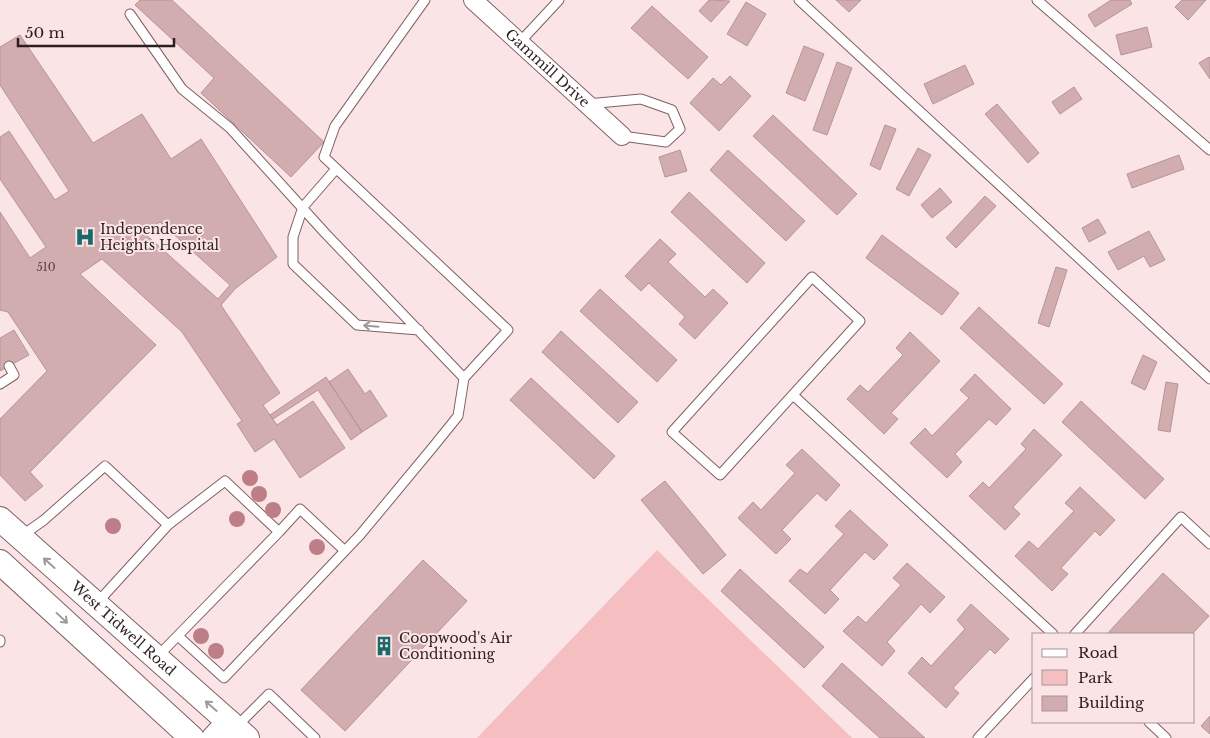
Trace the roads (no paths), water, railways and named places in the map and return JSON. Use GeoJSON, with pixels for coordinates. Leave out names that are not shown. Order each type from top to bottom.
{"type":"FeatureCollection","features":[{"type":"Feature","properties":{"kind":"main road","name":"West Tidwell Road"},"geometry":{"type":"LineString","coordinates":[[0,519],[156,658],[231,731]]}},
{"type":"Feature","properties":{"kind":"main road"},"geometry":{"type":"LineString","coordinates":[[0,562],[192,738]]}},
{"type":"Feature","properties":{"kind":"street","name":"Gammill Drive"},"geometry":{"type":"LineString","coordinates":[[473,0],[622,136]]}},
{"type":"Feature","properties":{"kind":"lane"},"geometry":{"type":"LineString","coordinates":[[178,636],[224,678],[345,551],[458,416],[464,378],[508,330],[324,157],[334,126],[425,0]]}},
{"type":"Feature","properties":{"kind":"lane"},"geometry":{"type":"LineString","coordinates":[[520,42],[559,0]]}},
{"type":"Feature","properties":{"kind":"lane"},"geometry":{"type":"LineString","coordinates":[[799,0],[1210,379]]}},
{"type":"Feature","properties":{"kind":"lane"},"geometry":{"type":"LineString","coordinates":[[1037,0],[1210,150]]}},
{"type":"Feature","properties":{"kind":"lane"},"geometry":{"type":"LineString","coordinates":[[130,14],[182,89],[230,128],[464,378]]}},
{"type":"Feature","properties":{"kind":"lane"},"geometry":{"type":"LineString","coordinates":[[587,104],[641,99],[672,110],[680,129],[666,142],[622,136]]}},
{"type":"Feature","properties":{"kind":"lane"},"geometry":{"type":"LineString","coordinates":[[336,169],[303,207],[293,237],[293,264],[357,325],[419,330]]}},
{"type":"Feature","properties":{"kind":"lane"},"geometry":{"type":"LineString","coordinates":[[812,277],[860,321],[793,395],[720,476],[672,432],[812,277]]}},
{"type":"Feature","properties":{"kind":"lane"},"geometry":{"type":"LineString","coordinates":[[0,384],[11,371]]}},
{"type":"Feature","properties":{"kind":"lane"},"geometry":{"type":"LineString","coordinates":[[793,395],[1052,633]]}},
{"type":"Feature","properties":{"kind":"lane"},"geometry":{"type":"LineString","coordinates":[[20,537],[44,520],[105,466],[168,524]]}},
{"type":"Feature","properties":{"kind":"lane"},"geometry":{"type":"LineString","coordinates":[[96,604],[168,524],[225,481],[279,532]]}},
{"type":"Feature","properties":{"kind":"lane"},"geometry":{"type":"LineString","coordinates":[[156,658],[300,509],[345,551]]}},
{"type":"Feature","properties":{"kind":"lane"},"geometry":{"type":"LineString","coordinates":[[1075,633],[1180,517],[1210,544]]}},
{"type":"Feature","properties":{"kind":"lane"},"geometry":{"type":"LineString","coordinates":[[978,738],[1032,680]]}},
{"type":"Feature","properties":{"kind":"lane"},"geometry":{"type":"LineString","coordinates":[[231,731],[269,694],[314,738]]}},
{"type":"Feature","properties":{"kind":"lane"},"geometry":{"type":"LineString","coordinates":[[1149,723],[1166,738]]}},
{"type":"Feature","properties":{"kind":"place","name":"Independence Heights Hospital"},"geometry":{"type":"Point","coordinates":[85,237]}},
{"type":"Feature","properties":{"kind":"place","name":"Coopwood's Air Conditioning"},"geometry":{"type":"Point","coordinates":[384,646]}}]}
